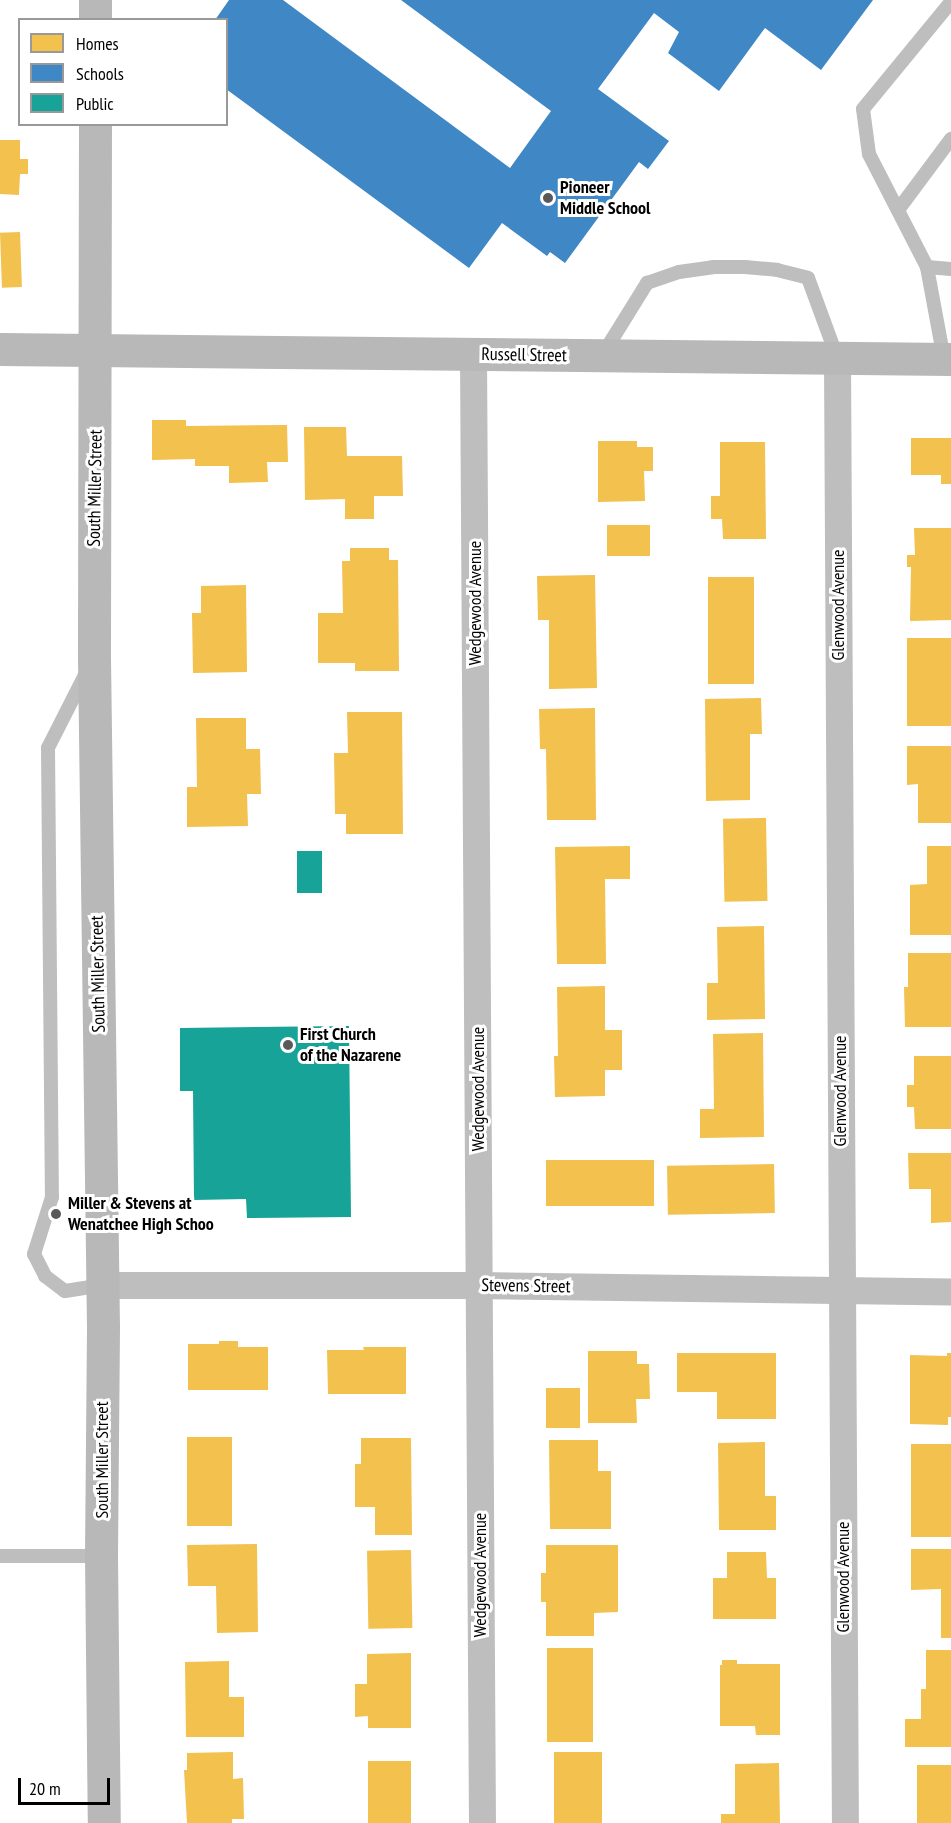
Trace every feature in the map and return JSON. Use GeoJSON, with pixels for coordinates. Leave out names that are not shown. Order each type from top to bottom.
{"type":"FeatureCollection","features":[{"type":"Feature","properties":{"kind":"street"},"geometry":{"type":"LineString","coordinates":[[95,0],[95,18]]}},
{"type":"Feature","properties":{"kind":"street","name":"South Miller Street"},"geometry":{"type":"LineString","coordinates":[[95,126],[94,658],[102,1285],[101,1556],[104,1823]]}},
{"type":"Feature","properties":{"kind":"street","name":"Russell Street"},"geometry":{"type":"LineString","coordinates":[[0,350],[948,359]]}},
{"type":"Feature","properties":{"kind":"street","name":"Wedgewood Avenue"},"geometry":{"type":"LineString","coordinates":[[473,354],[482,1823]]}},
{"type":"Feature","properties":{"kind":"street","name":"Glenwood Avenue"},"geometry":{"type":"LineString","coordinates":[[837,358],[845,1823]]}},
{"type":"Feature","properties":{"kind":"street","name":"Stevens Street"},"geometry":{"type":"LineString","coordinates":[[102,1285],[479,1285],[951,1292]]}},
{"type":"Feature","properties":{"kind":"lane"},"geometry":{"type":"LineString","coordinates":[[948,359],[927,267],[869,154],[863,109],[951,2]]}},
{"type":"Feature","properties":{"kind":"lane"},"geometry":{"type":"LineString","coordinates":[[898,210],[951,139]]}},
{"type":"Feature","properties":{"kind":"lane"},"geometry":{"type":"LineString","coordinates":[[602,356],[647,283],[679,272],[713,267],[745,267],[777,270],[808,278],[837,358]]}},
{"type":"Feature","properties":{"kind":"lane"},"geometry":{"type":"LineString","coordinates":[[927,267],[951,269]]}},
{"type":"Feature","properties":{"kind":"lane"},"geometry":{"type":"LineString","coordinates":[[94,658],[48,748],[52,1197],[34,1254],[45,1276],[65,1291],[102,1285]]}},
{"type":"Feature","properties":{"kind":"lane"},"geometry":{"type":"LineString","coordinates":[[0,1556],[101,1556]]}},
{"type":"Feature","properties":{"kind":"building: Homes"},"geometry":{"type":"Polygon","coordinates":[[[0,140],[20,140],[20,159],[28,159],[28,174],[20,174],[19,195],[0,194],[0,140]]]}},
{"type":"Feature","properties":{"kind":"building: Homes"},"geometry":{"type":"Polygon","coordinates":[[[20,232],[22,287],[2,288],[0,233],[20,232]]]}},
{"type":"Feature","properties":{"kind":"building: Homes"},"geometry":{"type":"Polygon","coordinates":[[[152,420],[186,420],[186,426],[287,425],[288,462],[267,462],[268,482],[229,483],[229,466],[195,466],[195,459],[152,460],[152,420]]]}},
{"type":"Feature","properties":{"kind":"building: Homes"},"geometry":{"type":"Polygon","coordinates":[[[304,427],[346,427],[347,456],[402,456],[403,496],[374,496],[374,519],[345,519],[345,499],[305,500],[304,427]]]}},
{"type":"Feature","properties":{"kind":"building: Homes"},"geometry":{"type":"Polygon","coordinates":[[[911,438],[951,438],[951,484],[941,484],[941,475],[911,475],[911,438]]]}},
{"type":"Feature","properties":{"kind":"building: Homes"},"geometry":{"type":"Polygon","coordinates":[[[598,441],[637,441],[637,447],[653,447],[653,471],[644,471],[645,501],[598,502],[598,441]]]}},
{"type":"Feature","properties":{"kind":"building: Homes"},"geometry":{"type":"Polygon","coordinates":[[[720,442],[765,442],[766,539],[723,539],[722,519],[711,519],[711,496],[720,496],[720,442]]]}},
{"type":"Feature","properties":{"kind":"building: Homes"},"geometry":{"type":"Polygon","coordinates":[[[607,525],[650,525],[650,556],[607,556],[607,525]]]}},
{"type":"Feature","properties":{"kind":"building: Homes"},"geometry":{"type":"Polygon","coordinates":[[[914,528],[951,528],[951,620],[910,621],[911,567],[907,567],[907,555],[915,555],[914,528]]]}},
{"type":"Feature","properties":{"kind":"building: Homes"},"geometry":{"type":"Polygon","coordinates":[[[350,548],[389,548],[389,560],[398,560],[399,671],[355,671],[355,663],[318,663],[318,613],[343,613],[342,561],[350,561],[350,548]]]}},
{"type":"Feature","properties":{"kind":"building: Homes"},"geometry":{"type":"Polygon","coordinates":[[[595,575],[597,688],[549,689],[549,620],[538,620],[537,576],[595,575]]]}},
{"type":"Feature","properties":{"kind":"building: Homes"},"geometry":{"type":"Polygon","coordinates":[[[708,577],[754,577],[754,684],[708,684],[708,577]]]}},
{"type":"Feature","properties":{"kind":"building: Homes"},"geometry":{"type":"Polygon","coordinates":[[[246,585],[247,672],[193,673],[192,613],[201,613],[201,586],[246,585]]]}},
{"type":"Feature","properties":{"kind":"building: Homes"},"geometry":{"type":"Polygon","coordinates":[[[907,638],[951,638],[951,726],[907,726],[907,638]]]}},
{"type":"Feature","properties":{"kind":"building: Homes"},"geometry":{"type":"Polygon","coordinates":[[[761,698],[762,734],[750,734],[750,800],[706,801],[705,699],[761,698]]]}},
{"type":"Feature","properties":{"kind":"building: Homes"},"geometry":{"type":"Polygon","coordinates":[[[595,708],[596,820],[547,820],[546,749],[540,749],[539,709],[595,708]]]}},
{"type":"Feature","properties":{"kind":"building: Homes"},"geometry":{"type":"Polygon","coordinates":[[[347,712],[402,712],[403,834],[346,834],[346,814],[335,814],[334,753],[348,753],[347,712]]]}},
{"type":"Feature","properties":{"kind":"building: Homes"},"geometry":{"type":"Polygon","coordinates":[[[196,718],[246,718],[246,749],[260,749],[261,794],[247,794],[248,826],[187,827],[187,787],[197,787],[196,718]]]}},
{"type":"Feature","properties":{"kind":"building: Homes"},"geometry":{"type":"Polygon","coordinates":[[[907,746],[951,746],[951,823],[918,823],[918,784],[907,785],[907,746]]]}},
{"type":"Feature","properties":{"kind":"building: Homes"},"geometry":{"type":"Polygon","coordinates":[[[766,818],[767,901],[724,902],[723,819],[766,818]]]}},
{"type":"Feature","properties":{"kind":"building: Homes"},"geometry":{"type":"Polygon","coordinates":[[[630,846],[630,879],[605,879],[606,964],[557,964],[555,847],[630,846]]]}},
{"type":"Feature","properties":{"kind":"building: Homes"},"geometry":{"type":"Polygon","coordinates":[[[927,846],[951,846],[951,935],[910,935],[910,885],[927,884],[927,846]]]}},
{"type":"Feature","properties":{"kind":"building: Homes"},"geometry":{"type":"Polygon","coordinates":[[[764,926],[765,1019],[707,1020],[707,983],[718,983],[717,927],[764,926]]]}},
{"type":"Feature","properties":{"kind":"building: Homes"},"geometry":{"type":"Polygon","coordinates":[[[908,953],[951,953],[951,1027],[905,1027],[904,987],[908,987],[908,953]]]}},
{"type":"Feature","properties":{"kind":"building: Homes"},"geometry":{"type":"Polygon","coordinates":[[[605,986],[605,1030],[622,1030],[622,1070],[605,1070],[605,1096],[555,1097],[554,1056],[558,1056],[557,987],[605,986]]]}},
{"type":"Feature","properties":{"kind":"building: Homes"},"geometry":{"type":"Polygon","coordinates":[[[763,1033],[764,1137],[700,1138],[700,1109],[714,1109],[713,1034],[763,1033]]]}},
{"type":"Feature","properties":{"kind":"building: Homes"},"geometry":{"type":"Polygon","coordinates":[[[914,1056],[951,1056],[951,1129],[915,1129],[914,1107],[907,1107],[907,1085],[914,1085],[914,1056]]]}},
{"type":"Feature","properties":{"kind":"building: Homes"},"geometry":{"type":"Polygon","coordinates":[[[908,1153],[951,1153],[951,1222],[931,1223],[931,1189],[909,1189],[908,1153]]]}},
{"type":"Feature","properties":{"kind":"building: Homes"},"geometry":{"type":"Polygon","coordinates":[[[546,1160],[654,1160],[654,1206],[546,1206],[546,1160]]]}},
{"type":"Feature","properties":{"kind":"building: Homes"},"geometry":{"type":"Polygon","coordinates":[[[774,1164],[775,1213],[668,1215],[667,1166],[774,1164]]]}},
{"type":"Feature","properties":{"kind":"building: Homes"},"geometry":{"type":"Polygon","coordinates":[[[219,1341],[238,1341],[238,1347],[268,1347],[268,1390],[188,1390],[188,1344],[219,1344],[219,1341]]]}},
{"type":"Feature","properties":{"kind":"building: Homes"},"geometry":{"type":"Polygon","coordinates":[[[363,1347],[406,1347],[406,1394],[328,1394],[327,1350],[364,1350],[363,1347]]]}},
{"type":"Feature","properties":{"kind":"building: Homes"},"geometry":{"type":"Polygon","coordinates":[[[588,1351],[637,1351],[637,1364],[649,1364],[650,1399],[636,1399],[637,1423],[588,1423],[588,1351]]]}},
{"type":"Feature","properties":{"kind":"building: Homes"},"geometry":{"type":"Polygon","coordinates":[[[677,1353],[776,1353],[776,1419],[717,1419],[717,1392],[677,1392],[677,1353]]]}},
{"type":"Feature","properties":{"kind":"building: Homes"},"geometry":{"type":"Polygon","coordinates":[[[947,1353],[951,1353],[951,1417],[948,1417],[948,1425],[910,1424],[910,1355],[947,1356],[947,1353]]]}},
{"type":"Feature","properties":{"kind":"building: Homes"},"geometry":{"type":"Polygon","coordinates":[[[546,1388],[580,1388],[580,1428],[546,1428],[546,1388]]]}},
{"type":"Feature","properties":{"kind":"building: Homes"},"geometry":{"type":"Polygon","coordinates":[[[187,1437],[232,1437],[232,1526],[187,1526],[187,1437]]]}},
{"type":"Feature","properties":{"kind":"building: Homes"},"geometry":{"type":"Polygon","coordinates":[[[361,1438],[411,1438],[412,1535],[375,1535],[375,1507],[355,1507],[355,1464],[361,1464],[361,1438]]]}},
{"type":"Feature","properties":{"kind":"building: Homes"},"geometry":{"type":"Polygon","coordinates":[[[549,1440],[598,1440],[598,1471],[611,1471],[611,1529],[550,1529],[549,1440]]]}},
{"type":"Feature","properties":{"kind":"building: Homes"},"geometry":{"type":"Polygon","coordinates":[[[765,1442],[765,1496],[776,1496],[776,1530],[719,1530],[718,1443],[765,1442]]]}},
{"type":"Feature","properties":{"kind":"building: Homes"},"geometry":{"type":"Polygon","coordinates":[[[911,1444],[951,1444],[951,1537],[911,1537],[911,1444]]]}},
{"type":"Feature","properties":{"kind":"building: Homes"},"geometry":{"type":"Polygon","coordinates":[[[257,1544],[258,1632],[217,1633],[216,1586],[188,1586],[187,1545],[257,1544]]]}},
{"type":"Feature","properties":{"kind":"building: Homes"},"geometry":{"type":"Polygon","coordinates":[[[546,1545],[618,1545],[618,1612],[594,1613],[594,1636],[546,1636],[546,1602],[541,1602],[541,1573],[546,1573],[546,1545]]]}},
{"type":"Feature","properties":{"kind":"building: Homes"},"geometry":{"type":"Polygon","coordinates":[[[911,1549],[951,1549],[951,1638],[941,1638],[941,1589],[911,1590],[911,1549]]]}},
{"type":"Feature","properties":{"kind":"building: Homes"},"geometry":{"type":"Polygon","coordinates":[[[411,1550],[412,1628],[368,1629],[367,1551],[411,1550]]]}},
{"type":"Feature","properties":{"kind":"building: Homes"},"geometry":{"type":"Polygon","coordinates":[[[727,1552],[766,1552],[767,1578],[776,1578],[776,1619],[713,1619],[713,1578],[727,1578],[727,1552]]]}},
{"type":"Feature","properties":{"kind":"building: Homes"},"geometry":{"type":"Polygon","coordinates":[[[547,1648],[593,1648],[593,1742],[547,1742],[547,1648]]]}},
{"type":"Feature","properties":{"kind":"building: Homes"},"geometry":{"type":"Polygon","coordinates":[[[926,1650],[951,1650],[951,1747],[905,1747],[905,1719],[921,1719],[921,1689],[926,1689],[926,1650]]]}},
{"type":"Feature","properties":{"kind":"building: Homes"},"geometry":{"type":"Polygon","coordinates":[[[411,1653],[411,1728],[368,1728],[368,1716],[355,1717],[355,1684],[367,1684],[367,1654],[411,1653]]]}},
{"type":"Feature","properties":{"kind":"building: Homes"},"geometry":{"type":"Polygon","coordinates":[[[722,1660],[737,1660],[737,1664],[780,1664],[780,1735],[756,1735],[755,1726],[720,1726],[720,1665],[722,1665],[722,1660]]]}},
{"type":"Feature","properties":{"kind":"building: Homes"},"geometry":{"type":"Polygon","coordinates":[[[229,1661],[229,1697],[244,1697],[244,1737],[186,1737],[185,1662],[229,1661]]]}},
{"type":"Feature","properties":{"kind":"building: Homes"},"geometry":{"type":"Polygon","coordinates":[[[233,1752],[233,1779],[243,1778],[244,1819],[232,1819],[232,1823],[187,1823],[184,1770],[187,1770],[187,1753],[233,1752]]]}},
{"type":"Feature","properties":{"kind":"building: Homes"},"geometry":{"type":"Polygon","coordinates":[[[554,1752],[602,1752],[602,1823],[554,1823],[554,1752]]]}},
{"type":"Feature","properties":{"kind":"building: Homes"},"geometry":{"type":"Polygon","coordinates":[[[368,1761],[411,1761],[411,1823],[368,1823],[368,1761]]]}},
{"type":"Feature","properties":{"kind":"building: Homes"},"geometry":{"type":"Polygon","coordinates":[[[779,1763],[780,1823],[721,1823],[721,1814],[735,1814],[735,1764],[779,1763]]]}},
{"type":"Feature","properties":{"kind":"building: Homes"},"geometry":{"type":"Polygon","coordinates":[[[917,1765],[951,1765],[951,1823],[917,1823],[917,1765]]]}},
{"type":"Feature","properties":{"kind":"building: Schools"},"geometry":{"type":"Polygon","coordinates":[[[229,0],[283,0],[510,168],[551,111],[401,0],[873,0],[821,70],[765,28],[719,91],[668,53],[679,32],[654,13],[598,89],[669,141],[648,169],[639,162],[565,263],[550,252],[547,256],[502,223],[469,268],[228,90],[228,18],[216,18],[229,0]]]}},
{"type":"Feature","properties":{"kind":"building: Public"},"geometry":{"type":"Polygon","coordinates":[[[297,851],[322,851],[322,893],[297,893],[297,851]]]}},
{"type":"Feature","properties":{"kind":"building: Public"},"geometry":{"type":"Polygon","coordinates":[[[349,1026],[351,1217],[247,1218],[246,1199],[194,1200],[193,1091],[180,1091],[180,1028],[349,1026]]]}},
{"type":"Feature","properties":{"kind":"place","name":"Pioneer Middle School"},"geometry":{"type":"Point","coordinates":[548,198]}},
{"type":"Feature","properties":{"kind":"place","name":"First Church of the Nazarene"},"geometry":{"type":"Point","coordinates":[288,1045]}},
{"type":"Feature","properties":{"kind":"place","name":"Miller & Stevens at Wenatchee High Schoo"},"geometry":{"type":"Point","coordinates":[56,1214]}}]}
